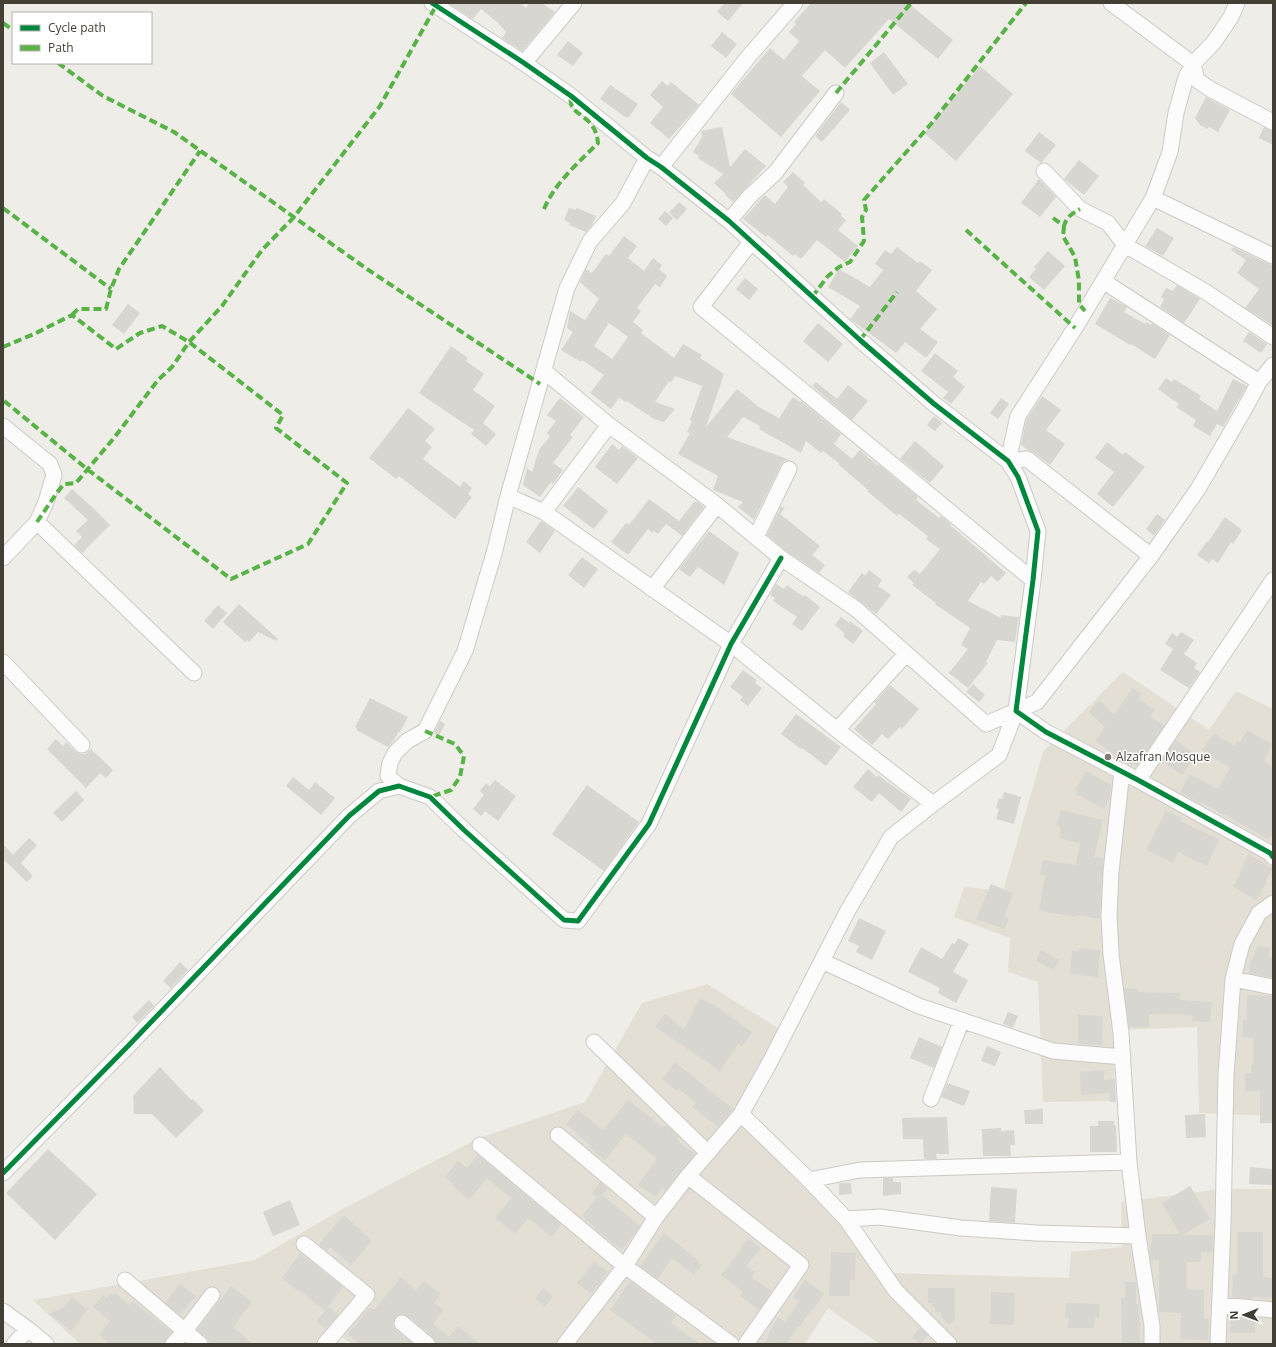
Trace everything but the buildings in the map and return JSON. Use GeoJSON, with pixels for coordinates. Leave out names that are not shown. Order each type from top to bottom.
{"type":"FeatureCollection","features":[{"type":"Feature","properties":{"kind":"street"},"geometry":{"type":"LineString","coordinates":[[432,3],[524,63],[571,96],[647,158],[661,167],[730,221],[751,242],[933,403],[1008,461],[1018,477],[1038,530],[1016,711],[999,754],[891,837],[847,912],[770,1062],[741,1114],[688,1176],[656,1217],[625,1266],[568,1343]]}},
{"type":"Feature","properties":{"kind":"street"},"geometry":{"type":"LineString","coordinates":[[524,63],[574,3]]}},
{"type":"Feature","properties":{"kind":"street"},"geometry":{"type":"LineString","coordinates":[[661,167],[749,56],[795,3]]}},
{"type":"Feature","properties":{"kind":"street"},"geometry":{"type":"LineString","coordinates":[[1111,3],[1193,64],[1197,80],[1273,122]]}},
{"type":"Feature","properties":{"kind":"street"},"geometry":{"type":"LineString","coordinates":[[1008,461],[1018,416],[1040,384],[1153,198],[1170,152],[1176,113],[1186,77],[1193,64],[1214,42],[1231,17],[1237,3]]}},
{"type":"Feature","properties":{"kind":"street"},"geometry":{"type":"LineString","coordinates":[[730,221],[749,197],[776,173],[836,93]]}},
{"type":"Feature","properties":{"kind":"street"},"geometry":{"type":"LineString","coordinates":[[647,158],[624,203],[590,241],[567,288],[508,496],[495,550],[465,651],[425,731],[407,741],[395,753],[390,763],[388,776],[399,786],[430,796],[464,830],[564,920],[578,921],[649,824],[731,644],[781,558]]}},
{"type":"Feature","properties":{"kind":"street"},"geometry":{"type":"LineString","coordinates":[[1044,171],[1080,209],[1108,223],[1125,245],[1206,292],[1273,337]]}},
{"type":"Feature","properties":{"kind":"street"},"geometry":{"type":"LineString","coordinates":[[1153,198],[1273,256]]}},
{"type":"Feature","properties":{"kind":"street"},"geometry":{"type":"LineString","coordinates":[[751,242],[701,307],[1033,580]]}},
{"type":"Feature","properties":{"kind":"street"},"geometry":{"type":"LineString","coordinates":[[1103,281],[1259,382]]}},
{"type":"Feature","properties":{"kind":"street"},"geometry":{"type":"LineString","coordinates":[[544,371],[609,425],[717,505],[781,558],[856,609],[986,724],[1037,702],[1151,556],[1198,489],[1259,382],[1273,365]]}},
{"type":"Feature","properties":{"kind":"street"},"geometry":{"type":"LineString","coordinates":[[544,512],[609,425]]}},
{"type":"Feature","properties":{"kind":"street"},"geometry":{"type":"LineString","coordinates":[[3,426],[50,464],[54,475],[46,502],[37,522],[3,558]]}},
{"type":"Feature","properties":{"kind":"street"},"geometry":{"type":"LineString","coordinates":[[1008,461],[1028,459],[1151,556]]}},
{"type":"Feature","properties":{"kind":"street"},"geometry":{"type":"LineString","coordinates":[[756,537],[788,469]]}},
{"type":"Feature","properties":{"kind":"street"},"geometry":{"type":"LineString","coordinates":[[508,496],[544,512],[731,644],[837,730],[933,804]]}},
{"type":"Feature","properties":{"kind":"street"},"geometry":{"type":"LineString","coordinates":[[652,589],[717,505]]}},
{"type":"Feature","properties":{"kind":"street"},"geometry":{"type":"LineString","coordinates":[[37,522],[194,673]]}},
{"type":"Feature","properties":{"kind":"street"},"geometry":{"type":"LineString","coordinates":[[1138,780],[1273,580]]}},
{"type":"Feature","properties":{"kind":"street"},"geometry":{"type":"LineString","coordinates":[[837,730],[906,654]]}},
{"type":"Feature","properties":{"kind":"street"},"geometry":{"type":"LineString","coordinates":[[3,662],[82,745]]}},
{"type":"Feature","properties":{"kind":"street"},"geometry":{"type":"LineString","coordinates":[[1016,711],[1046,732],[1272,852]]}},
{"type":"Feature","properties":{"kind":"street"},"geometry":{"type":"LineString","coordinates":[[1122,771],[1111,872],[1109,915],[1111,954],[1121,1033],[1130,1162],[1138,1236],[1152,1326],[1152,1344]]}},
{"type":"Feature","properties":{"kind":"street"},"geometry":{"type":"LineString","coordinates":[[3,1173],[129,1045],[349,816],[380,791],[399,786]]}},
{"type":"Feature","properties":{"kind":"street"},"geometry":{"type":"LineString","coordinates":[[1218,1344],[1223,1224],[1226,1075],[1233,979],[1242,944],[1260,913],[1273,903]]}},
{"type":"Feature","properties":{"kind":"street"},"geometry":{"type":"LineString","coordinates":[[822,961],[919,1006],[1053,1051],[1123,1057]]}},
{"type":"Feature","properties":{"kind":"street"},"geometry":{"type":"LineString","coordinates":[[1233,979],[1273,987]]}},
{"type":"Feature","properties":{"kind":"street"},"geometry":{"type":"LineString","coordinates":[[931,1099],[962,1020]]}},
{"type":"Feature","properties":{"kind":"street"},"geometry":{"type":"LineString","coordinates":[[594,1042],[708,1153]]}},
{"type":"Feature","properties":{"kind":"street"},"geometry":{"type":"LineString","coordinates":[[741,1114],[809,1180],[846,1219],[896,1291],[949,1344]]}},
{"type":"Feature","properties":{"kind":"street"},"geometry":{"type":"LineString","coordinates":[[558,1135],[656,1217]]}},
{"type":"Feature","properties":{"kind":"street"},"geometry":{"type":"LineString","coordinates":[[480,1145],[625,1266],[731,1344]]}},
{"type":"Feature","properties":{"kind":"street"},"geometry":{"type":"LineString","coordinates":[[809,1180],[860,1170],[1130,1162]]}},
{"type":"Feature","properties":{"kind":"street"},"geometry":{"type":"LineString","coordinates":[[688,1176],[801,1265],[746,1344]]}},
{"type":"Feature","properties":{"kind":"street"},"geometry":{"type":"LineString","coordinates":[[846,1219],[880,1217],[961,1228],[1037,1233],[1138,1236]]}},
{"type":"Feature","properties":{"kind":"street"},"geometry":{"type":"LineString","coordinates":[[304,1244],[367,1295],[325,1344]]}},
{"type":"Feature","properties":{"kind":"street"},"geometry":{"type":"LineString","coordinates":[[125,1280],[184,1332],[200,1344]]}},
{"type":"Feature","properties":{"kind":"street"},"geometry":{"type":"LineString","coordinates":[[173,1344],[212,1295]]}},
{"type":"Feature","properties":{"kind":"street"},"geometry":{"type":"LineString","coordinates":[[1220,1305],[1273,1310]]}},
{"type":"Feature","properties":{"kind":"street"},"geometry":{"type":"LineString","coordinates":[[3,1311],[46,1344]]}},
{"type":"Feature","properties":{"kind":"street"},"geometry":{"type":"LineString","coordinates":[[402,1323],[427,1344]]}},
{"type":"Feature","properties":{"kind":"street"},"geometry":{"type":"LineString","coordinates":[[14,1344],[28,1329]]}},
{"type":"Feature","properties":{"kind":"shaded area"},"geometry":{"type":"Polygon","coordinates":[[[1123,672],[1209,730],[1236,691],[1273,709],[1273,1116],[1199,1113],[1197,1027],[1116,1030],[1113,1101],[1043,1102],[1038,982],[1008,972],[1010,938],[954,917],[964,887],[1003,891],[1043,752],[1123,672]]]}},
{"type":"Feature","properties":{"kind":"shaded area"},"geometry":{"type":"Polygon","coordinates":[[[707,984],[781,1030],[750,1120],[890,1273],[1069,1278],[1071,1252],[1122,1247],[1121,1202],[1221,1189],[1273,1189],[1273,1344],[880,1344],[828,1308],[805,1344],[352,1344],[329,1328],[316,1344],[80,1344],[33,1300],[255,1260],[339,1211],[479,1138],[585,1102],[642,1003],[707,984]]]}},
{"type":"Feature","properties":{"kind":"marked path"},"geometry":{"type":"LineString","coordinates":[[836,93],[911,3]]}},
{"type":"Feature","properties":{"kind":"marked path"},"geometry":{"type":"LineString","coordinates":[[812,297],[828,276],[839,267],[850,262],[864,241],[862,217],[866,210],[864,200],[931,124],[1026,3]]}},
{"type":"Feature","properties":{"kind":"marked path"},"geometry":{"type":"LineString","coordinates":[[37,522],[64,484],[76,483],[114,438],[158,380],[172,367],[189,342],[222,306],[262,250],[294,217],[380,106],[436,6]]}},
{"type":"Feature","properties":{"kind":"marked path"},"geometry":{"type":"LineString","coordinates":[[3,23],[12,29]]}},
{"type":"Feature","properties":{"kind":"marked path"},"geometry":{"type":"LineString","coordinates":[[59,64],[103,96],[174,132],[367,269],[540,384]]}},
{"type":"Feature","properties":{"kind":"marked path"},"geometry":{"type":"LineString","coordinates":[[544,209],[561,182],[598,143],[596,133],[592,126],[587,120],[576,112],[572,106],[571,96]]}},
{"type":"Feature","properties":{"kind":"marked path"},"geometry":{"type":"LineString","coordinates":[[72,315],[78,309],[106,309],[111,289],[119,269],[200,151]]}},
{"type":"Feature","properties":{"kind":"marked path"},"geometry":{"type":"LineString","coordinates":[[3,208],[111,289]]}},
{"type":"Feature","properties":{"kind":"marked path"},"geometry":{"type":"LineString","coordinates":[[1053,218],[1064,226],[1070,216],[1080,209]]}},
{"type":"Feature","properties":{"kind":"marked path"},"geometry":{"type":"LineString","coordinates":[[1064,226],[1063,236],[1075,257],[1079,281],[1079,304],[1085,311]]}},
{"type":"Feature","properties":{"kind":"marked path"},"geometry":{"type":"LineString","coordinates":[[966,230],[1075,328]]}},
{"type":"Feature","properties":{"kind":"marked path"},"geometry":{"type":"LineString","coordinates":[[860,340],[897,292]]}},
{"type":"Feature","properties":{"kind":"marked path"},"geometry":{"type":"LineString","coordinates":[[3,347],[34,334],[72,315],[116,349],[140,333],[162,326],[189,342],[283,415],[276,428],[347,483],[308,544],[231,579],[87,469],[3,400]]}},
{"type":"Feature","properties":{"kind":"marked path"},"geometry":{"type":"LineString","coordinates":[[425,731],[455,744],[464,756],[460,777],[451,790],[430,797]]}},
{"type":"Feature","properties":{"kind":"cycle path"},"geometry":{"type":"LineString","coordinates":[[432,3],[524,63],[571,96],[647,158],[661,167],[729,221],[860,340],[933,403],[1008,461],[1018,477],[1038,531],[1016,711],[1046,732],[1138,780],[1270,853],[1273,857]]}},
{"type":"Feature","properties":{"kind":"cycle path"},"geometry":{"type":"LineString","coordinates":[[3,1173],[129,1045],[349,816],[379,791],[399,786],[430,797],[464,830],[564,920],[578,921],[649,824],[731,644],[781,558]]}},
{"type":"Feature","properties":{"kind":"place","name":"Alzafran Mosque"},"geometry":{"type":"Point","coordinates":[1108,757]}}]}
